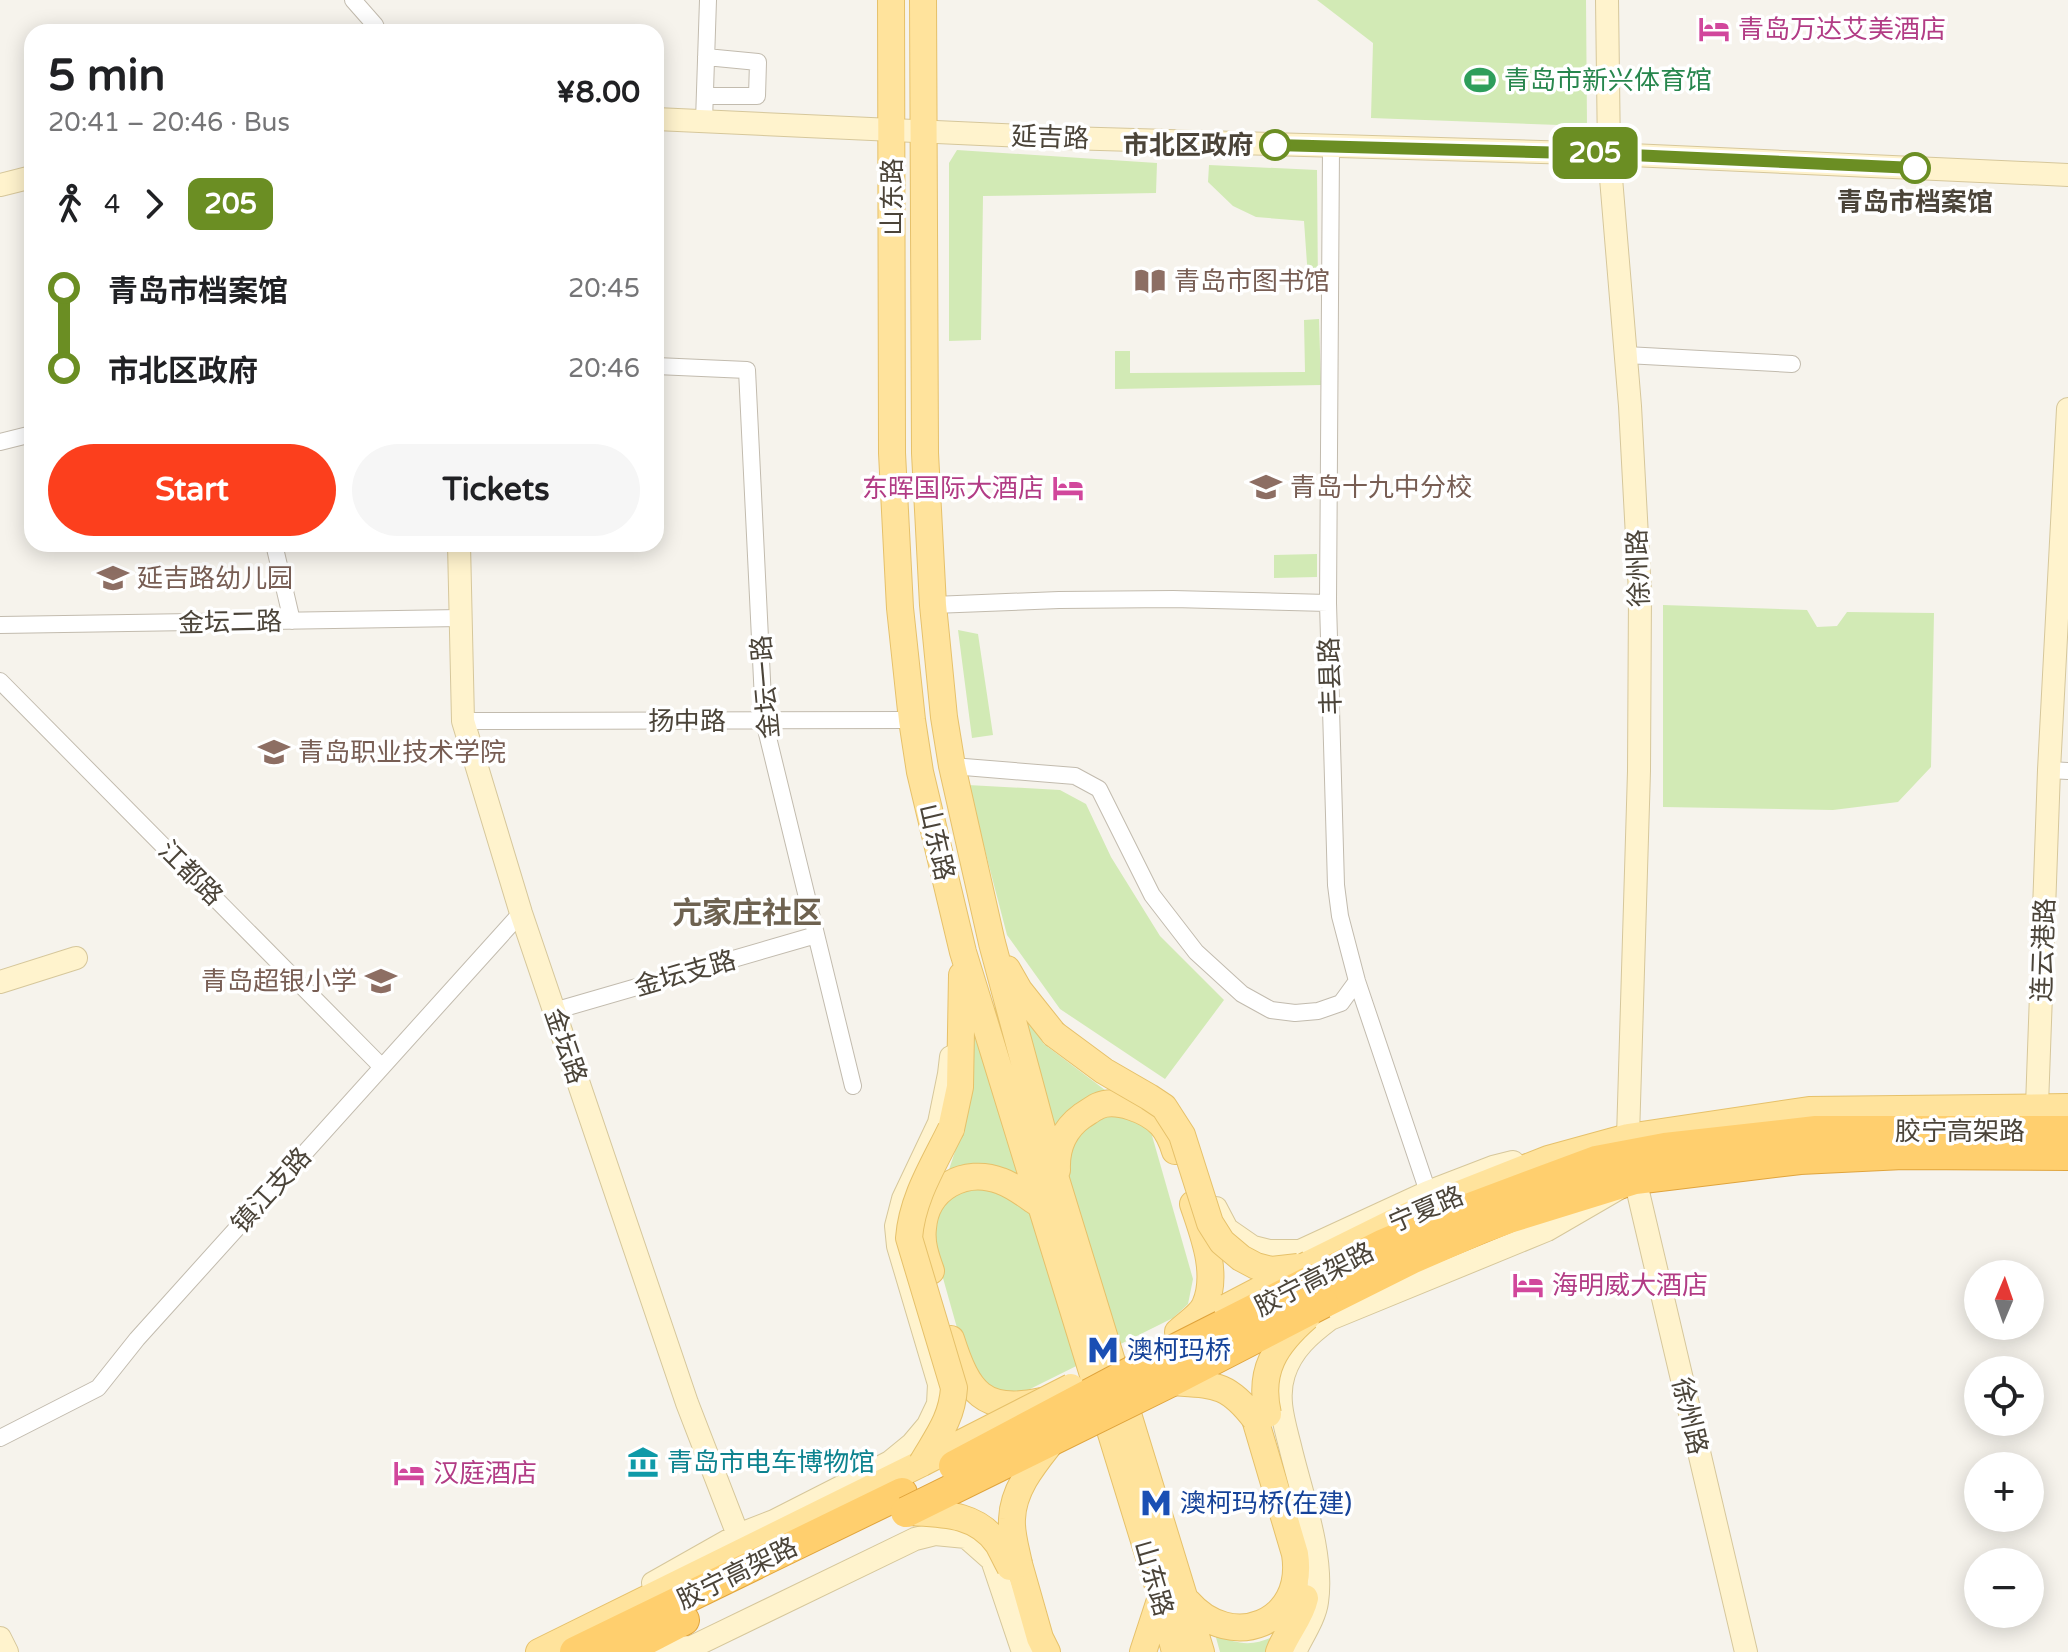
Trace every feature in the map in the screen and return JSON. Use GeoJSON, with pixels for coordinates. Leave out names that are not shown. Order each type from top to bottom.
{"type":"FeatureCollection","features":[{"type":"Feature","properties":{"kind":"highway","name":"胶宁高架路"},"geometry":{"type":"LineString","coordinates":[[575,1652],[901,1493],[1384,1244],[1454,1214],[1596,1161],[1665,1148],[1816,1131],[2065,1150]]}},
{"type":"Feature","properties":{"kind":"highway","name":"胶宁高架路"},"geometry":{"type":"LineString","coordinates":[[623,1652],[901,1493],[1053,1440],[1170,1382],[1315,1282],[1411,1259],[1509,1218],[1635,1179],[1800,1159],[2065,1150]]}},
{"type":"Feature","properties":{"kind":"main road","name":"山东路"},"geometry":{"type":"LineString","coordinates":[[891,0],[892,453],[900,608],[920,772],[963,952],[1039,1204],[1173,1597],[1201,1652]]}},
{"type":"Feature","properties":{"kind":"main road","name":"山东路"},"geometry":{"type":"LineString","coordinates":[[923,0],[925,453],[933,605],[944,717],[992,943],[1173,1597],[1175,1652]]}},
{"type":"Feature","properties":{"kind":"main road"},"geometry":{"type":"LineString","coordinates":[[992,943],[1024,997],[1054,1034],[1104,1071],[1164,1107],[1182,1135],[1210,1223],[1222,1242],[1256,1266],[1315,1282],[1271,1360],[1266,1374],[1262,1417],[1298,1570],[1289,1602],[1281,1613],[1268,1622],[1243,1632],[1212,1625],[1173,1597],[1143,1652]]}},
{"type":"Feature","properties":{"kind":"main road"},"geometry":{"type":"LineString","coordinates":[[922,1463],[948,1420],[954,1388],[909,1238],[911,1218],[920,1191],[951,1129],[960,1087],[963,952]]}},
{"type":"Feature","properties":{"kind":"main road"},"geometry":{"type":"LineString","coordinates":[[1059,1185],[1057,1158],[1066,1131],[1076,1120],[1100,1105],[1132,1107],[1160,1123],[1170,1136],[1202,1232],[1211,1280],[1204,1307],[1178,1332]]}},
{"type":"Feature","properties":{"kind":"main road","name":"宁夏路"},"geometry":{"type":"LineString","coordinates":[[539,1652],[604,1619],[901,1493],[922,1463],[1178,1332],[1315,1282],[1398,1220],[1548,1159],[1628,1137],[1809,1110],[2068,1107]]}},
{"type":"Feature","properties":{"kind":"main road"},"geometry":{"type":"LineString","coordinates":[[1039,1204],[1000,1180],[965,1177],[938,1192],[927,1209],[923,1224],[923,1247],[961,1369],[975,1389],[988,1401],[999,1405],[1020,1406],[1046,1400]]}},
{"type":"Feature","properties":{"kind":"main road"},"geometry":{"type":"LineString","coordinates":[[1170,1382],[1224,1389],[1262,1417],[1308,1560],[1304,1605],[1279,1652]]}},
{"type":"Feature","properties":{"kind":"main road"},"geometry":{"type":"LineString","coordinates":[[1035,1652],[1014,1565],[1011,1522],[1014,1502],[1029,1473],[1053,1440]]}},
{"type":"Feature","properties":{"kind":"main road"},"geometry":{"type":"LineString","coordinates":[[901,1493],[978,1525],[997,1542],[1014,1565],[1047,1652]]}},
{"type":"Feature","properties":{"kind":"street"},"geometry":{"type":"LineString","coordinates":[[353,0],[374,24]]}},
{"type":"Feature","properties":{"kind":"street"},"geometry":{"type":"LineString","coordinates":[[704,121],[708,0]]}},
{"type":"Feature","properties":{"kind":"street","name":"徐州路"},"geometry":{"type":"LineString","coordinates":[[1607,0],[1609,154],[1626,355],[1640,593],[1639,771],[1628,1137]]}},
{"type":"Feature","properties":{"kind":"street"},"geometry":{"type":"LineString","coordinates":[[705,96],[757,96],[758,62],[706,57]]}},
{"type":"Feature","properties":{"kind":"street","name":"延吉路"},"geometry":{"type":"LineString","coordinates":[[664,119],[1331,147],[1609,154],[2068,175]]}},
{"type":"Feature","properties":{"kind":"street","name":"丰县路"},"geometry":{"type":"LineString","coordinates":[[1331,147],[1328,603],[1336,885],[1340,916],[1357,981],[1428,1192]]}},
{"type":"Feature","properties":{"kind":"street"},"geometry":{"type":"LineString","coordinates":[[0,185],[24,179]]}},
{"type":"Feature","properties":{"kind":"street"},"geometry":{"type":"LineString","coordinates":[[1626,355],[1792,364]]}},
{"type":"Feature","properties":{"kind":"street","name":"金坛一路"},"geometry":{"type":"LineString","coordinates":[[664,366],[747,370],[764,721],[853,1086]]}},
{"type":"Feature","properties":{"kind":"street","name":"连云港路"},"geometry":{"type":"LineString","coordinates":[[2037,1106],[2059,771],[2068,409]]}},
{"type":"Feature","properties":{"kind":"street"},"geometry":{"type":"LineString","coordinates":[[0,442],[24,436]]}},
{"type":"Feature","properties":{"kind":"street"},"geometry":{"type":"LineString","coordinates":[[276,552],[292,621]]}},
{"type":"Feature","properties":{"kind":"street","name":"金坛路"},"geometry":{"type":"LineString","coordinates":[[459,552],[463,721],[554,1011],[687,1403],[738,1535]]}},
{"type":"Feature","properties":{"kind":"street"},"geometry":{"type":"LineString","coordinates":[[933,605],[1173,599],[1328,603]]}},
{"type":"Feature","properties":{"kind":"street","name":"金坛二路"},"geometry":{"type":"LineString","coordinates":[[0,625],[461,618]]}},
{"type":"Feature","properties":{"kind":"street","name":"江都路"},"geometry":{"type":"LineString","coordinates":[[0,681],[381,1066]]}},
{"type":"Feature","properties":{"kind":"street","name":"扬中路"},"geometry":{"type":"LineString","coordinates":[[463,721],[912,720]]}},
{"type":"Feature","properties":{"kind":"street"},"geometry":{"type":"LineString","coordinates":[[952,766],[1075,776],[1099,789],[1152,895],[1196,952],[1242,994],[1271,1010],[1295,1013],[1318,1011],[1341,1003],[1357,981]]}},
{"type":"Feature","properties":{"kind":"street","name":"镇江支路"},"geometry":{"type":"LineString","coordinates":[[0,1438],[98,1388],[137,1339],[521,913]]}},
{"type":"Feature","properties":{"kind":"street","name":"金坛支路"},"geometry":{"type":"LineString","coordinates":[[554,1011],[816,935]]}},
{"type":"Feature","properties":{"kind":"street"},"geometry":{"type":"LineString","coordinates":[[604,1619],[631,1597],[738,1535],[774,1521],[890,1462],[928,1425],[938,1404],[939,1384],[898,1246],[896,1226],[903,1199],[939,1123],[949,1074],[963,952]]}},
{"type":"Feature","properties":{"kind":"street"},"geometry":{"type":"LineString","coordinates":[[0,982],[76,958]]}},
{"type":"Feature","properties":{"kind":"street"},"geometry":{"type":"LineString","coordinates":[[1024,997],[1088,1049],[1180,1108],[1193,1130],[1212,1201],[1227,1229],[1253,1247],[1300,1251],[1428,1192],[1493,1167],[1543,1155],[1577,1151]]}},
{"type":"Feature","properties":{"kind":"street"},"geometry":{"type":"LineString","coordinates":[[1295,1652],[1317,1605],[1318,1566],[1280,1409],[1283,1377],[1290,1360],[1311,1333],[1330,1319],[1547,1230],[1635,1179]]}},
{"type":"Feature","properties":{"kind":"street","name":"徐州路"},"geometry":{"type":"LineString","coordinates":[[1635,1179],[1746,1652]]}},
{"type":"Feature","properties":{"kind":"street"},"geometry":{"type":"LineString","coordinates":[[1285,1251],[1278,1274],[1284,1302],[1290,1313],[1311,1333]]}},
{"type":"Feature","properties":{"kind":"street"},"geometry":{"type":"LineString","coordinates":[[918,1437],[941,1445],[959,1486],[961,1510],[950,1535]]}},
{"type":"Feature","properties":{"kind":"street"},"geometry":{"type":"LineString","coordinates":[[623,1652],[692,1647],[915,1539],[935,1534],[966,1537],[992,1560],[1023,1652]]}},
{"type":"Feature","properties":{"kind":"street"},"geometry":{"type":"LineString","coordinates":[[0,1638],[7,1652]]}},
{"type":"Feature","properties":{"kind":"green space","name":"青岛市新兴体育馆"},"geometry":{"type":"Polygon","coordinates":[[[1317,0],[1586,0],[1587,126],[1371,118],[1373,43],[1317,0]]]}},
{"type":"Feature","properties":{"kind":"green space"},"geometry":{"type":"Polygon","coordinates":[[[957,150],[1157,163],[1156,193],[983,196],[981,340],[949,341],[949,163],[957,150]]]}},
{"type":"Feature","properties":{"kind":"green space"},"geometry":{"type":"Polygon","coordinates":[[[1209,165],[1317,170],[1318,291],[1309,292],[1304,221],[1256,217],[1233,206],[1208,182],[1209,165]]]}},
{"type":"Feature","properties":{"kind":"green space"},"geometry":{"type":"Polygon","coordinates":[[[1319,319],[1321,385],[1115,389],[1115,351],[1130,351],[1130,373],[1305,372],[1304,320],[1319,319]]]}},
{"type":"Feature","properties":{"kind":"green space"},"geometry":{"type":"Polygon","coordinates":[[[1317,554],[1317,577],[1274,578],[1274,555],[1317,554]]]}},
{"type":"Feature","properties":{"kind":"green space"},"geometry":{"type":"Polygon","coordinates":[[[1663,605],[1807,610],[1817,627],[1837,626],[1847,612],[1934,613],[1931,767],[1898,802],[1833,810],[1663,807],[1663,605]]]}},
{"type":"Feature","properties":{"kind":"green space"},"geometry":{"type":"Polygon","coordinates":[[[958,630],[978,634],[993,735],[972,738],[958,630]]]}},
{"type":"Feature","properties":{"kind":"green space"},"geometry":{"type":"Polygon","coordinates":[[[968,785],[1060,790],[1086,804],[1111,857],[1160,936],[1224,1000],[1165,1079],[1060,1009],[1007,935],[968,785]]]}},
{"type":"Feature","properties":{"kind":"green space"},"geometry":{"type":"Polygon","coordinates":[[[1014,1001],[1044,1044],[1105,1090],[1151,1132],[1193,1279],[1188,1304],[1173,1318],[1026,1391],[1004,1395],[984,1390],[968,1367],[932,1239],[935,1212],[969,1109],[967,1018],[1014,1001]]]}},
{"type":"Feature","properties":{"kind":"green space"},"geometry":{"type":"Polygon","coordinates":[[[1283,1632],[1273,1652],[1220,1652],[1215,1634],[1249,1643],[1283,1632]]]}},
{"type":"Feature","properties":{"kind":"bus line","name":"205"},"geometry":{"type":"LineString","coordinates":[[1275,145],[1609,154],[1915,168]]}},
{"type":"Feature","properties":{"kind":"place","name":"青岛万达艾美酒店"},"geometry":{"type":"Point","coordinates":[1714,29]}},
{"type":"Feature","properties":{"kind":"place","name":"青岛市新兴体育馆"},"geometry":{"type":"Point","coordinates":[1480,80]}},
{"type":"Feature","properties":{"kind":"place","name":"市北区政府"},"geometry":{"type":"Point","coordinates":[1275,145]}},
{"type":"Feature","properties":{"kind":"place","name":"青岛市档案馆"},"geometry":{"type":"Point","coordinates":[1915,168]}},
{"type":"Feature","properties":{"kind":"place","name":"青岛市图书馆"},"geometry":{"type":"Point","coordinates":[1150,281]}},
{"type":"Feature","properties":{"kind":"place","name":"青岛十九中分校"},"geometry":{"type":"Point","coordinates":[1266,487]}},
{"type":"Feature","properties":{"kind":"place","name":"东晖国际大酒店"},"geometry":{"type":"Point","coordinates":[1068,488]}},
{"type":"Feature","properties":{"kind":"place","name":"延吉路幼儿园"},"geometry":{"type":"Point","coordinates":[113,578]}},
{"type":"Feature","properties":{"kind":"place","name":"青岛职业技术学院"},"geometry":{"type":"Point","coordinates":[274,752]}},
{"type":"Feature","properties":{"kind":"place","name":"青岛超银小学"},"geometry":{"type":"Point","coordinates":[381,981]}},
{"type":"Feature","properties":{"kind":"place","name":"海明威大酒店"},"geometry":{"type":"Point","coordinates":[1528,1285]}},
{"type":"Feature","properties":{"kind":"place","name":"澳柯玛桥"},"geometry":{"type":"Point","coordinates":[1103,1350]}},
{"type":"Feature","properties":{"kind":"place","name":"青岛市电车博物馆"},"geometry":{"type":"Point","coordinates":[643,1462]}},
{"type":"Feature","properties":{"kind":"place","name":"汉庭酒店"},"geometry":{"type":"Point","coordinates":[409,1473]}},
{"type":"Feature","properties":{"kind":"place","name":"澳柯玛桥(在建)"},"geometry":{"type":"Point","coordinates":[1156,1503]}},
{"type":"Feature","properties":{"kind":"district","name":"亢家庄社区"},"geometry":{"type":"Point","coordinates":[747,913]}}]}
